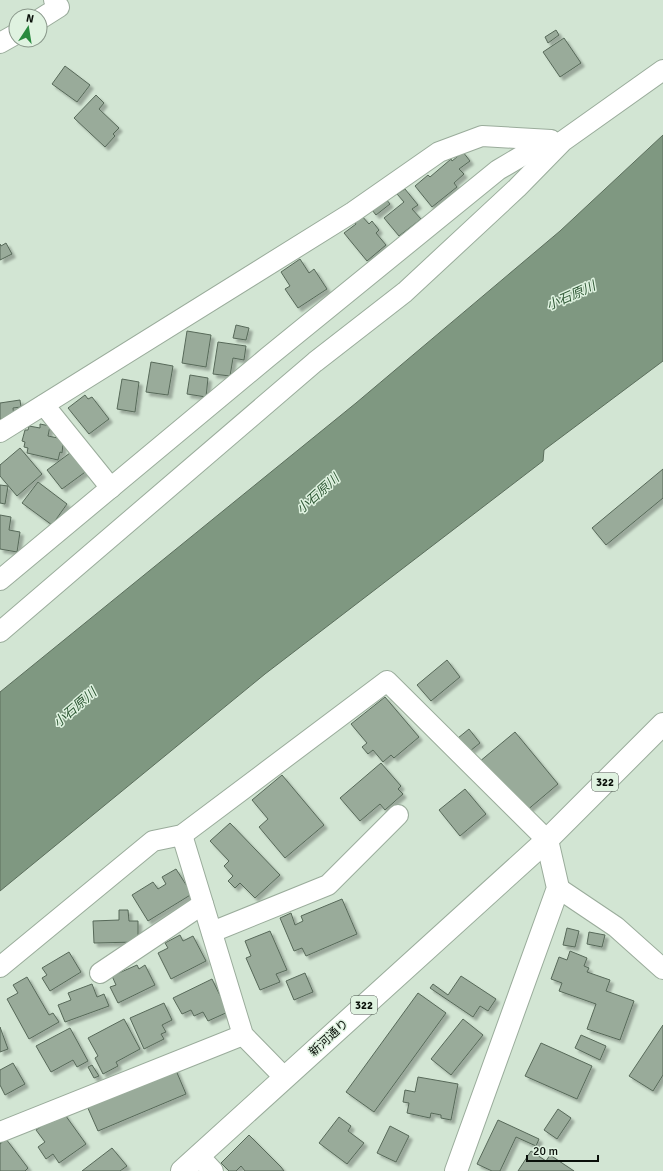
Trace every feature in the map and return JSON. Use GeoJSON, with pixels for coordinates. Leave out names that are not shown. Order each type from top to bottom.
{"type":"FeatureCollection","features":[{"type":"Feature","properties":{"kind":"main road","name":"322"},"geometry":{"type":"LineString","coordinates":[[547,840],[663,724]]}},
{"type":"Feature","properties":{"kind":"main road"},"geometry":{"type":"LineString","coordinates":[[456,1171],[558,888],[547,840]]}},
{"type":"Feature","properties":{"kind":"main road","name":"新河通り"},"geometry":{"type":"LineString","coordinates":[[182,1171],[206,1163],[285,1078],[547,840]]}},
{"type":"Feature","properties":{"kind":"street"},"geometry":{"type":"LineString","coordinates":[[48,14],[59,7],[54,0]]}},
{"type":"Feature","properties":{"kind":"street"},"geometry":{"type":"LineString","coordinates":[[0,580],[268,357],[498,170],[556,141],[663,70]]}},
{"type":"Feature","properties":{"kind":"street"},"geometry":{"type":"LineString","coordinates":[[0,432],[353,212],[439,152],[482,136],[556,141]]}},
{"type":"Feature","properties":{"kind":"street"},"geometry":{"type":"LineString","coordinates":[[0,632],[315,362],[405,292],[517,188],[556,141]]}},
{"type":"Feature","properties":{"kind":"street"},"geometry":{"type":"LineString","coordinates":[[44,405],[111,488]]}},
{"type":"Feature","properties":{"kind":"street"},"geometry":{"type":"LineString","coordinates":[[0,967],[153,841],[182,835],[387,681],[547,840]]}},
{"type":"Feature","properties":{"kind":"street"},"geometry":{"type":"LineString","coordinates":[[212,932],[328,885],[398,815]]}},
{"type":"Feature","properties":{"kind":"street"},"geometry":{"type":"LineString","coordinates":[[182,835],[243,1035],[285,1078]]}},
{"type":"Feature","properties":{"kind":"street"},"geometry":{"type":"LineString","coordinates":[[558,888],[616,927],[663,969]]}},
{"type":"Feature","properties":{"kind":"street"},"geometry":{"type":"LineString","coordinates":[[100,973],[203,904]]}},
{"type":"Feature","properties":{"kind":"street"},"geometry":{"type":"LineString","coordinates":[[0,1132],[243,1035]]}},
{"type":"Feature","properties":{"kind":"water","name":"小石原川"},"geometry":{"type":"Polygon","coordinates":[[[663,135],[663,361],[544,450],[543,461],[265,674],[0,891],[0,692],[356,403],[560,231],[663,135]]]}},
{"type":"Feature","properties":{"kind":"building"},"geometry":{"type":"Polygon","coordinates":[[[556,30],[559,35],[548,43],[545,37],[556,30]]]}},
{"type":"Feature","properties":{"kind":"building"},"geometry":{"type":"Polygon","coordinates":[[[564,38],[581,63],[560,77],[543,52],[564,38]]]}},
{"type":"Feature","properties":{"kind":"building"},"geometry":{"type":"Polygon","coordinates":[[[65,66],[90,85],[77,102],[52,84],[65,66]]]}},
{"type":"Feature","properties":{"kind":"building"},"geometry":{"type":"Polygon","coordinates":[[[96,95],[104,103],[99,109],[119,128],[113,134],[115,136],[105,147],[74,118],[96,95]]]}},
{"type":"Feature","properties":{"kind":"building"},"geometry":{"type":"Polygon","coordinates":[[[463,152],[470,161],[459,169],[464,174],[454,183],[457,187],[432,207],[415,186],[428,175],[430,177],[451,159],[452,161],[463,152]]]}},
{"type":"Feature","properties":{"kind":"building"},"geometry":{"type":"Polygon","coordinates":[[[405,189],[418,205],[412,209],[421,219],[399,236],[384,218],[404,202],[397,194],[405,189]]]}},
{"type":"Feature","properties":{"kind":"building"},"geometry":{"type":"Polygon","coordinates":[[[386,199],[390,204],[376,215],[372,210],[386,199]]]}},
{"type":"Feature","properties":{"kind":"building"},"geometry":{"type":"Polygon","coordinates":[[[361,215],[369,224],[372,221],[379,230],[376,233],[386,245],[367,261],[344,233],[356,224],[354,221],[361,215]]]}},
{"type":"Feature","properties":{"kind":"building"},"geometry":{"type":"Polygon","coordinates":[[[6,243],[12,254],[0,260],[0,244],[1,246],[6,243]]]}},
{"type":"Feature","properties":{"kind":"building"},"geometry":{"type":"Polygon","coordinates":[[[300,259],[309,273],[314,269],[327,289],[298,308],[285,289],[290,286],[281,272],[300,259]]]}},
{"type":"Feature","properties":{"kind":"building"},"geometry":{"type":"Polygon","coordinates":[[[236,325],[249,328],[246,340],[233,338],[236,325]]]}},
{"type":"Feature","properties":{"kind":"building"},"geometry":{"type":"Polygon","coordinates":[[[187,331],[211,335],[206,367],[182,363],[187,331]]]}},
{"type":"Feature","properties":{"kind":"building"},"geometry":{"type":"Polygon","coordinates":[[[218,342],[246,346],[244,360],[233,358],[230,376],[213,374],[218,342]]]}},
{"type":"Feature","properties":{"kind":"building"},"geometry":{"type":"Polygon","coordinates":[[[151,362],[173,366],[168,395],[146,392],[151,362]]]}},
{"type":"Feature","properties":{"kind":"building"},"geometry":{"type":"Polygon","coordinates":[[[190,375],[208,378],[206,397],[187,394],[190,375]]]}},
{"type":"Feature","properties":{"kind":"building"},"geometry":{"type":"Polygon","coordinates":[[[122,379],[139,382],[135,412],[117,409],[122,379]]]}},
{"type":"Feature","properties":{"kind":"building"},"geometry":{"type":"Polygon","coordinates":[[[85,395],[88,399],[92,397],[109,419],[89,434],[68,408],[85,395]]]}},
{"type":"Feature","properties":{"kind":"building"},"geometry":{"type":"Polygon","coordinates":[[[20,400],[21,407],[13,408],[14,417],[0,419],[0,403],[20,400]]]}},
{"type":"Feature","properties":{"kind":"building"},"geometry":{"type":"Polygon","coordinates":[[[40,424],[50,426],[48,436],[63,439],[62,453],[60,452],[58,460],[27,453],[28,448],[24,447],[25,442],[22,441],[25,430],[28,430],[29,426],[40,428],[40,424]]]}},
{"type":"Feature","properties":{"kind":"building"},"geometry":{"type":"Polygon","coordinates":[[[20,448],[42,474],[17,496],[0,476],[0,465],[20,448]]]}},
{"type":"Feature","properties":{"kind":"building"},"geometry":{"type":"Polygon","coordinates":[[[74,450],[88,470],[62,489],[47,470],[74,450]]]}},
{"type":"Feature","properties":{"kind":"building"},"geometry":{"type":"Polygon","coordinates":[[[663,469],[663,498],[606,545],[592,528],[663,469]]]}},
{"type":"Feature","properties":{"kind":"building"},"geometry":{"type":"Polygon","coordinates":[[[38,482],[67,504],[52,525],[22,503],[38,482]]]}},
{"type":"Feature","properties":{"kind":"building"},"geometry":{"type":"Polygon","coordinates":[[[0,485],[8,486],[5,504],[0,503],[0,485]]]}},
{"type":"Feature","properties":{"kind":"building"},"geometry":{"type":"Polygon","coordinates":[[[0,515],[11,517],[9,530],[20,532],[17,552],[0,549],[0,515]]]}},
{"type":"Feature","properties":{"kind":"building"},"geometry":{"type":"Polygon","coordinates":[[[447,660],[460,677],[431,701],[417,685],[447,660]]]}},
{"type":"Feature","properties":{"kind":"building"},"geometry":{"type":"Polygon","coordinates":[[[385,697],[419,737],[394,758],[391,755],[383,762],[373,750],[368,754],[362,747],[367,743],[351,724],[385,697]]]}},
{"type":"Feature","properties":{"kind":"building"},"geometry":{"type":"Polygon","coordinates":[[[469,729],[480,743],[470,751],[458,738],[469,729]]]}},
{"type":"Feature","properties":{"kind":"building"},"geometry":{"type":"Polygon","coordinates":[[[515,732],[558,784],[525,812],[479,762],[515,732]]]}},
{"type":"Feature","properties":{"kind":"building"},"geometry":{"type":"Polygon","coordinates":[[[381,763],[401,786],[398,789],[403,794],[385,810],[380,804],[360,821],[340,798],[381,763]]]}},
{"type":"Feature","properties":{"kind":"building"},"geometry":{"type":"Polygon","coordinates":[[[282,775],[324,825],[285,858],[259,827],[268,819],[252,800],[282,775]]]}},
{"type":"Feature","properties":{"kind":"building"},"geometry":{"type":"Polygon","coordinates":[[[465,789],[486,814],[460,836],[439,810],[465,789]]]}},
{"type":"Feature","properties":{"kind":"building"},"geometry":{"type":"Polygon","coordinates":[[[230,823],[280,875],[255,898],[240,883],[235,888],[228,881],[233,876],[224,866],[229,861],[210,841],[230,823]]]}},
{"type":"Feature","properties":{"kind":"building"},"geometry":{"type":"Polygon","coordinates":[[[176,869],[192,894],[148,921],[132,895],[153,882],[158,889],[166,884],[162,877],[176,869]]]}},
{"type":"Feature","properties":{"kind":"building"},"geometry":{"type":"Polygon","coordinates":[[[342,899],[357,934],[306,956],[302,948],[294,951],[280,918],[291,913],[295,925],[303,921],[301,916],[342,899]]]}},
{"type":"Feature","properties":{"kind":"building"},"geometry":{"type":"Polygon","coordinates":[[[119,910],[128,910],[129,921],[138,921],[138,942],[94,943],[93,921],[119,920],[119,910]]]}},
{"type":"Feature","properties":{"kind":"building"},"geometry":{"type":"Polygon","coordinates":[[[567,928],[579,931],[575,947],[563,945],[567,928]]]}},
{"type":"Feature","properties":{"kind":"building"},"geometry":{"type":"Polygon","coordinates":[[[270,931],[287,970],[276,974],[280,982],[260,990],[246,958],[251,956],[245,941],[270,931]]]}},
{"type":"Feature","properties":{"kind":"building"},"geometry":{"type":"Polygon","coordinates":[[[589,932],[605,935],[602,947],[587,944],[589,932]]]}},
{"type":"Feature","properties":{"kind":"building"},"geometry":{"type":"Polygon","coordinates":[[[180,935],[183,941],[193,936],[206,961],[171,979],[158,953],[168,948],[165,943],[180,935]]]}},
{"type":"Feature","properties":{"kind":"building"},"geometry":{"type":"Polygon","coordinates":[[[570,951],[587,958],[584,966],[589,968],[587,972],[610,980],[606,991],[634,1001],[620,1040],[587,1029],[596,1004],[559,991],[562,983],[551,979],[559,957],[567,960],[570,951]]]}},
{"type":"Feature","properties":{"kind":"building"},"geometry":{"type":"Polygon","coordinates":[[[69,952],[81,972],[50,991],[42,978],[47,975],[42,968],[69,952]]]}},
{"type":"Feature","properties":{"kind":"building"},"geometry":{"type":"Polygon","coordinates":[[[137,965],[139,969],[145,965],[155,985],[118,1003],[110,987],[116,985],[112,976],[137,965]]]}},
{"type":"Feature","properties":{"kind":"building"},"geometry":{"type":"Polygon","coordinates":[[[305,973],[313,992],[294,1000],[286,981],[305,973]]]}},
{"type":"Feature","properties":{"kind":"building"},"geometry":{"type":"Polygon","coordinates":[[[461,976],[496,999],[488,1011],[480,1006],[473,1017],[430,988],[433,984],[448,995],[461,976]]]}},
{"type":"Feature","properties":{"kind":"building"},"geometry":{"type":"Polygon","coordinates":[[[27,977],[49,1015],[53,1013],[59,1022],[29,1039],[7,999],[18,993],[13,985],[27,977]]]}},
{"type":"Feature","properties":{"kind":"building"},"geometry":{"type":"Polygon","coordinates":[[[212,979],[228,1012],[208,1021],[203,1012],[194,1016],[191,1010],[182,1014],[173,998],[212,979]]]}},
{"type":"Feature","properties":{"kind":"building"},"geometry":{"type":"Polygon","coordinates":[[[92,984],[97,997],[104,994],[109,1006],[65,1022],[58,1005],[71,1000],[68,993],[92,984]]]}},
{"type":"Feature","properties":{"kind":"building"},"geometry":{"type":"Polygon","coordinates":[[[418,993],[446,1013],[374,1112],[346,1092],[418,993]]]}},
{"type":"Feature","properties":{"kind":"building"},"geometry":{"type":"Polygon","coordinates":[[[164,1003],[172,1020],[162,1025],[166,1032],[161,1034],[164,1039],[144,1049],[130,1018],[164,1003]]]}},
{"type":"Feature","properties":{"kind":"building"},"geometry":{"type":"Polygon","coordinates":[[[124,1019],[140,1049],[116,1062],[118,1066],[103,1074],[95,1058],[98,1056],[88,1038],[124,1019]]]}},
{"type":"Feature","properties":{"kind":"building"},"geometry":{"type":"Polygon","coordinates":[[[463,1019],[483,1035],[451,1075],[431,1059],[463,1019]]]}},
{"type":"Feature","properties":{"kind":"building"},"geometry":{"type":"Polygon","coordinates":[[[663,1025],[663,1075],[653,1091],[629,1076],[663,1025]]]}},
{"type":"Feature","properties":{"kind":"building"},"geometry":{"type":"Polygon","coordinates":[[[0,1027],[8,1049],[0,1052],[0,1027]]]}},
{"type":"Feature","properties":{"kind":"building"},"geometry":{"type":"Polygon","coordinates":[[[70,1028],[88,1061],[77,1067],[73,1060],[51,1072],[36,1046],[70,1028]]]}},
{"type":"Feature","properties":{"kind":"building"},"geometry":{"type":"Polygon","coordinates":[[[581,1035],[606,1046],[600,1060],[575,1048],[581,1035]]]}},
{"type":"Feature","properties":{"kind":"building"},"geometry":{"type":"Polygon","coordinates":[[[541,1043],[592,1066],[577,1099],[525,1076],[541,1043]]]}},
{"type":"Feature","properties":{"kind":"building"},"geometry":{"type":"Polygon","coordinates":[[[13,1063],[25,1084],[5,1095],[0,1085],[0,1070],[13,1063]]]}},
{"type":"Feature","properties":{"kind":"building"},"geometry":{"type":"Polygon","coordinates":[[[92,1065],[99,1076],[94,1078],[88,1067],[92,1065]]]}},
{"type":"Feature","properties":{"kind":"building"},"geometry":{"type":"Polygon","coordinates":[[[175,1068],[186,1094],[98,1131],[87,1106],[175,1068]]]}},
{"type":"Feature","properties":{"kind":"building"},"geometry":{"type":"Polygon","coordinates":[[[418,1077],[458,1084],[451,1120],[441,1118],[441,1115],[431,1113],[430,1118],[407,1113],[409,1103],[403,1102],[405,1090],[415,1092],[418,1077]]]}},
{"type":"Feature","properties":{"kind":"building"},"geometry":{"type":"Polygon","coordinates":[[[558,1109],[571,1118],[557,1139],[544,1130],[558,1109]]]}},
{"type":"Feature","properties":{"kind":"building"},"geometry":{"type":"Polygon","coordinates":[[[63,1112],[86,1144],[59,1163],[53,1154],[46,1159],[38,1147],[45,1142],[36,1130],[63,1112]]]}},
{"type":"Feature","properties":{"kind":"building"},"geometry":{"type":"Polygon","coordinates":[[[339,1117],[351,1126],[348,1131],[364,1143],[347,1164],[319,1143],[339,1117]]]}},
{"type":"Feature","properties":{"kind":"building"},"geometry":{"type":"Polygon","coordinates":[[[498,1120],[539,1139],[536,1146],[516,1137],[500,1171],[492,1171],[477,1164],[498,1120]]]}},
{"type":"Feature","properties":{"kind":"building"},"geometry":{"type":"Polygon","coordinates":[[[390,1126],[409,1136],[396,1162],[377,1153],[390,1126]]]}},
{"type":"Feature","properties":{"kind":"building"},"geometry":{"type":"Polygon","coordinates":[[[249,1135],[284,1171],[245,1171],[241,1166],[236,1171],[229,1171],[221,1163],[249,1135]]]}},
{"type":"Feature","properties":{"kind":"building"},"geometry":{"type":"Polygon","coordinates":[[[6,1139],[28,1168],[25,1171],[0,1171],[0,1144],[6,1139]]]}},
{"type":"Feature","properties":{"kind":"building"},"geometry":{"type":"Polygon","coordinates":[[[112,1148],[127,1166],[120,1171],[82,1171],[112,1148]]]}},
{"type":"Feature","properties":{"kind":"building"},"geometry":{"type":"Polygon","coordinates":[[[531,1151],[546,1161],[550,1155],[574,1171],[518,1171],[531,1151]]]}}]}
